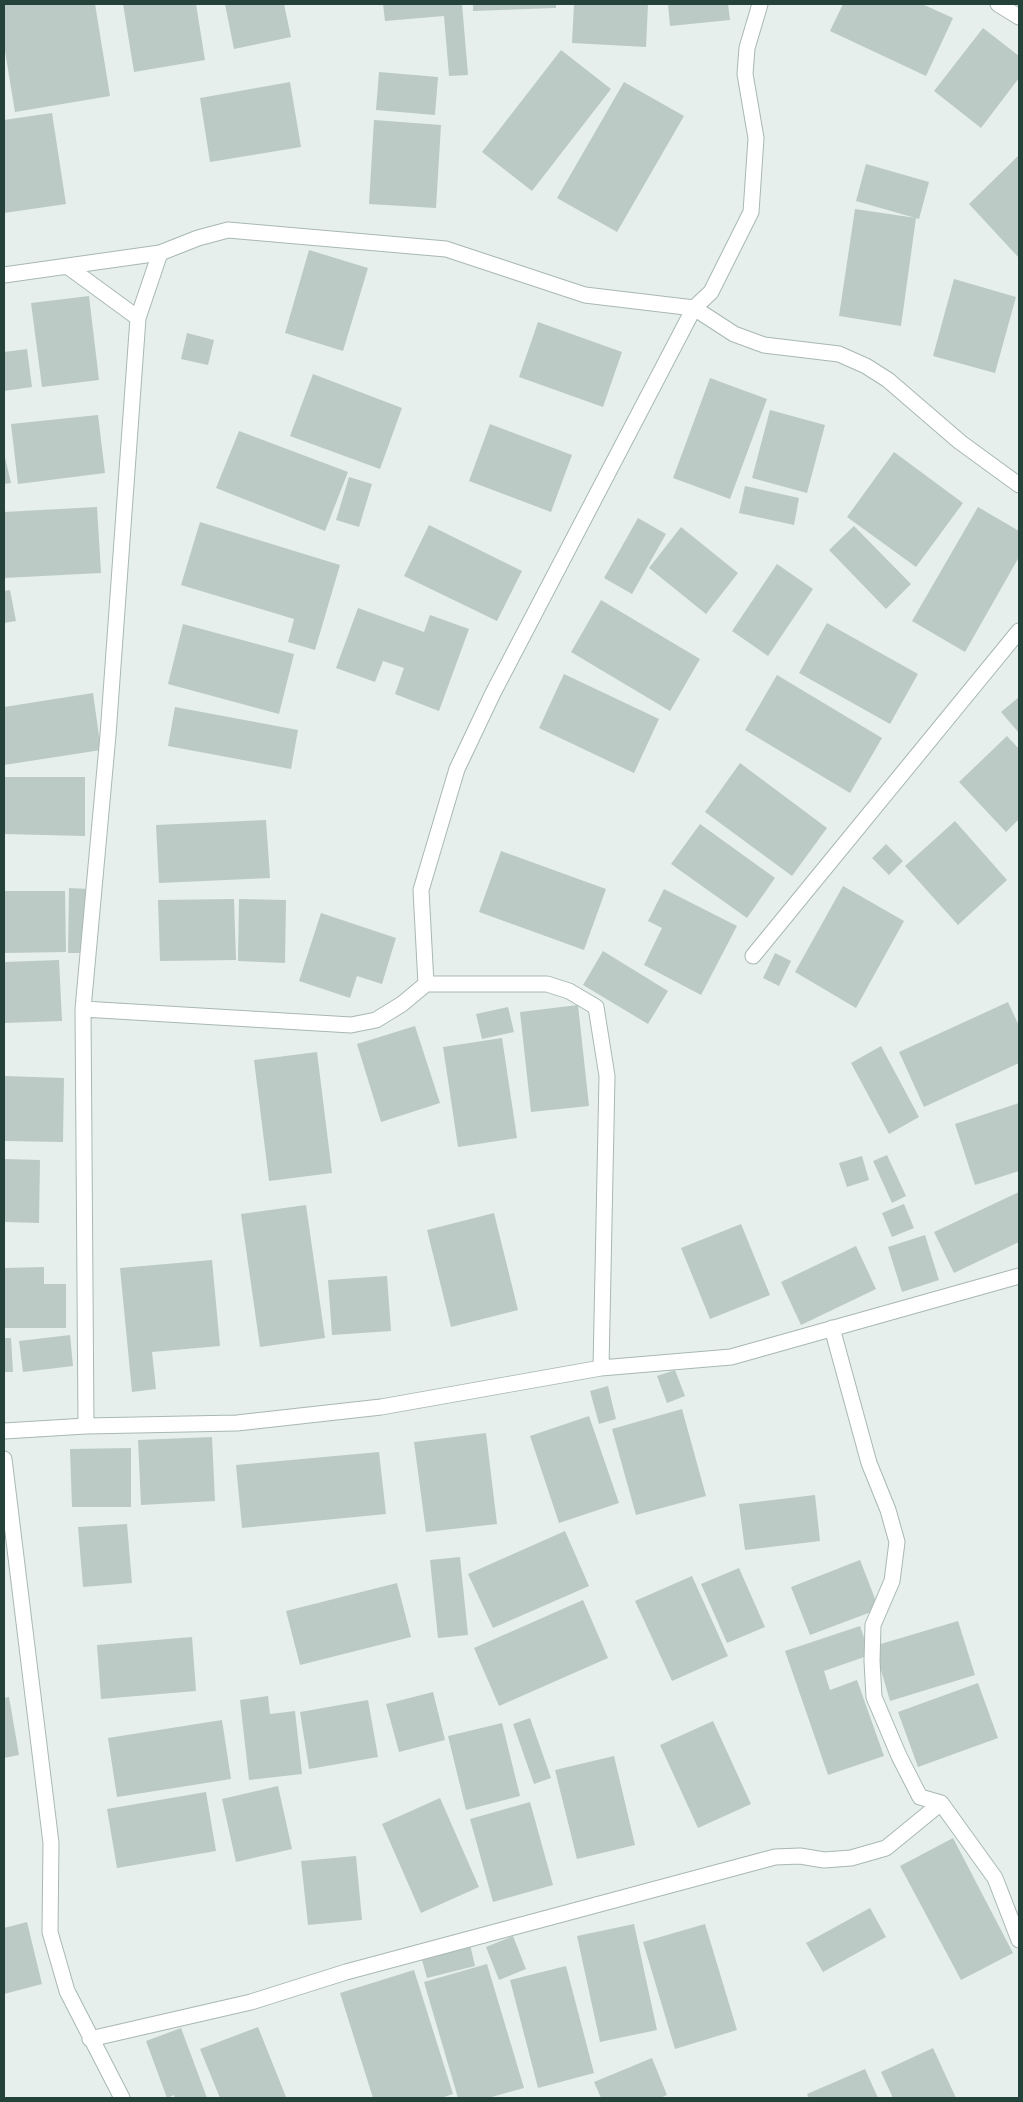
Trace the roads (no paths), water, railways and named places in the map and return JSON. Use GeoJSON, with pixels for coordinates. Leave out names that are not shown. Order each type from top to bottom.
{"type":"FeatureCollection","features":[{"type":"Feature","properties":{"kind":"street"},"geometry":{"type":"LineString","coordinates":[[426,984],[420,890],[457,769],[493,693],[694,308],[711,292],[751,212],[756,138],[745,74],[747,48],[760,4]]}},
{"type":"Feature","properties":{"kind":"street"},"geometry":{"type":"LineString","coordinates":[[998,4],[1019,16]]}},
{"type":"Feature","properties":{"kind":"street"},"geometry":{"type":"LineString","coordinates":[[4,275],[160,253],[198,238],[228,230],[446,249],[585,296],[694,308],[734,334],[764,345],[839,354],[866,366],[888,380],[960,442],[1019,485]]}},
{"type":"Feature","properties":{"kind":"street"},"geometry":{"type":"LineString","coordinates":[[86,1426],[83,1009],[108,735],[138,318],[160,253]]}},
{"type":"Feature","properties":{"kind":"street"},"geometry":{"type":"LineString","coordinates":[[67,266],[138,318]]}},
{"type":"Feature","properties":{"kind":"street"},"geometry":{"type":"LineString","coordinates":[[753,956],[1019,631]]}},
{"type":"Feature","properties":{"kind":"street"},"geometry":{"type":"LineString","coordinates":[[83,1009],[351,1025],[376,1020],[402,1004],[426,984],[547,984],[569,991],[596,1006],[608,1076],[601,1368]]}},
{"type":"Feature","properties":{"kind":"street"},"geometry":{"type":"LineString","coordinates":[[4,1431],[86,1426],[237,1423],[381,1407],[601,1368],[731,1356],[1019,1276]]}},
{"type":"Feature","properties":{"kind":"street"},"geometry":{"type":"LineString","coordinates":[[832,1328],[869,1463],[888,1510],[897,1542],[892,1581],[873,1625],[874,1697],[899,1756],[920,1797],[941,1803],[995,1878],[1019,1940]]}},
{"type":"Feature","properties":{"kind":"street"},"geometry":{"type":"LineString","coordinates":[[4,1459],[51,1843],[50,1932],[67,1991],[122,2098]]}},
{"type":"Feature","properties":{"kind":"street"},"geometry":{"type":"LineString","coordinates":[[90,2039],[251,2002],[346,1972],[775,1857],[800,1856],[824,1860],[851,1858],[877,1851],[886,1848],[941,1803]]}}]}
